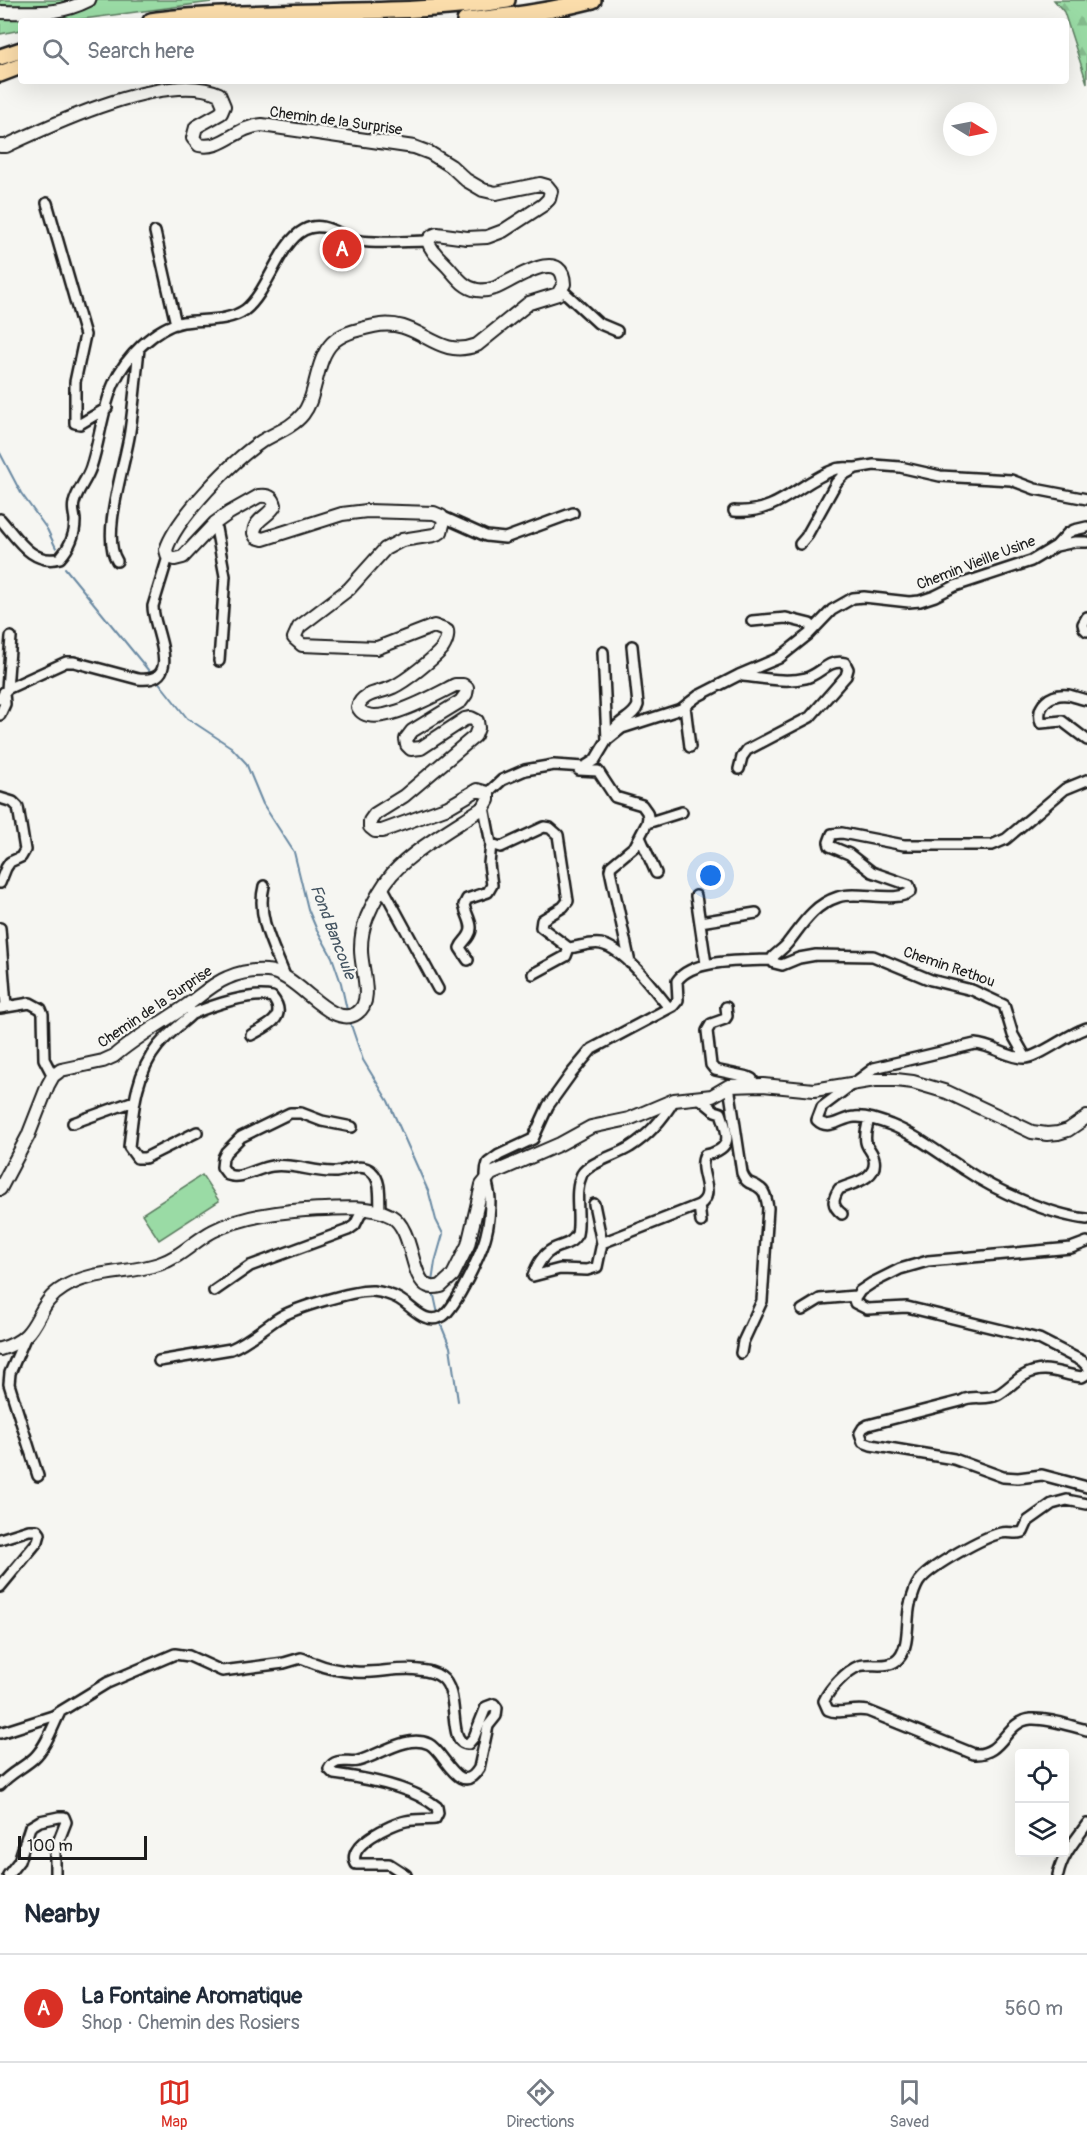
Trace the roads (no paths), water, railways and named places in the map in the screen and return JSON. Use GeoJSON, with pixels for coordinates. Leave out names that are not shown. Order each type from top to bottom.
{"type":"FeatureCollection","features":[{"type":"Feature","properties":{"kind":"highway"},"geometry":{"type":"LineString","coordinates":[[191,18],[283,11],[439,9],[507,0]]}},
{"type":"Feature","properties":{"kind":"highway"},"geometry":{"type":"LineString","coordinates":[[498,18],[593,0]]}},
{"type":"Feature","properties":{"kind":"highway"},"geometry":{"type":"LineString","coordinates":[[0,57],[18,51]]}},
{"type":"Feature","properties":{"kind":"highway"},"geometry":{"type":"LineString","coordinates":[[0,74],[18,67]]}},
{"type":"Feature","properties":{"kind":"main road"},"geometry":{"type":"LineString","coordinates":[[0,12],[49,13],[78,6],[89,0]]}},
{"type":"Feature","properties":{"kind":"main road","name":"Chemin de la Surprise"},"geometry":{"type":"LineString","coordinates":[[0,146],[6,146],[64,118],[97,107],[158,91],[193,88],[219,94],[224,106],[221,113],[196,127],[194,138],[199,145],[215,145],[241,130],[262,125],[414,147],[430,153],[451,166],[465,180],[483,190],[496,193],[540,184],[547,186],[551,191],[549,199],[543,205],[495,234],[477,238],[437,234],[429,241]]}},
{"type":"Feature","properties":{"kind":"main road"},"geometry":{"type":"LineString","coordinates":[[429,241],[433,251],[465,285],[472,289],[479,291],[496,288],[536,268],[545,266],[553,267],[562,274],[564,284],[562,290],[558,294],[529,303],[477,345],[468,348],[450,349],[417,331],[387,323],[338,337],[327,346],[320,363],[311,400],[302,415],[288,427],[250,450],[213,483],[169,541],[166,550],[168,557],[176,559],[183,557],[215,523],[264,495],[274,500],[275,505],[269,513],[256,522],[254,533],[256,537],[262,538],[342,514],[367,511],[434,513],[441,516],[444,525],[441,532],[402,540],[385,549],[349,589],[299,627],[294,638],[302,645],[368,649],[386,646],[434,626],[447,631],[448,638],[442,648],[428,661],[394,687],[366,696],[359,702],[358,707],[360,712],[365,714],[383,716],[455,685],[463,685],[467,688],[461,701],[412,731],[406,739],[407,745],[411,748],[421,748],[465,719],[471,718],[477,721],[478,728],[475,736],[404,796],[375,813],[370,821],[370,827],[375,831],[382,831],[448,807],[477,790],[488,793],[488,800],[484,807]]}},
{"type":"Feature","properties":{"kind":"main road","name":"Chemin de la Surprise"},"geometry":{"type":"LineString","coordinates":[[53,1076],[61,1070],[103,1061],[114,1056],[190,1010],[225,979],[240,973],[255,970],[271,971],[285,976],[331,1013],[350,1017],[360,1011],[364,1005],[366,992],[361,962],[363,932],[367,918],[382,888],[407,860],[484,807]]}},
{"type":"Feature","properties":{"kind":"main road"},"geometry":{"type":"LineString","coordinates":[[0,1189],[28,1136],[53,1076]]}},
{"type":"Feature","properties":{"kind":"main road"},"geometry":{"type":"LineString","coordinates":[[0,1349],[25,1338],[47,1302],[62,1288],[101,1275],[157,1265],[175,1258],[211,1232],[231,1224],[283,1211],[363,1209],[380,1211],[393,1217],[408,1239],[422,1282],[428,1287],[441,1286],[453,1275],[468,1245],[485,1179],[497,1171],[560,1144],[583,1130],[630,1119],[674,1100],[712,1096],[729,1086],[754,1084],[814,1090],[875,1080],[896,1080],[921,1084],[947,1092],[1023,1129],[1047,1134],[1068,1130],[1087,1117]]}},
{"type":"Feature","properties":{"kind":"street"},"geometry":{"type":"LineString","coordinates":[[47,203],[85,334],[75,382],[75,423],[80,424],[107,408]]}},
{"type":"Feature","properties":{"kind":"street"},"geometry":{"type":"LineString","coordinates":[[0,519],[33,556],[43,560],[60,558],[67,551],[72,540],[75,521],[73,507],[91,468],[113,385],[131,355],[165,328],[176,324],[225,318],[243,311],[259,294],[286,249],[304,230],[323,227],[359,241],[429,241]]}},
{"type":"Feature","properties":{"kind":"street"},"geometry":{"type":"LineString","coordinates":[[155,232],[176,324]]}},
{"type":"Feature","properties":{"kind":"street"},"geometry":{"type":"LineString","coordinates":[[562,290],[598,322],[617,331]]}},
{"type":"Feature","properties":{"kind":"street"},"geometry":{"type":"LineString","coordinates":[[117,561],[111,547],[111,526],[130,431],[139,349]]}},
{"type":"Feature","properties":{"kind":"street"},"geometry":{"type":"LineString","coordinates":[[734,511],[748,513],[762,510],[838,468],[874,465],[888,465],[940,476],[1011,480],[1035,489],[1087,499]]}},
{"type":"Feature","properties":{"kind":"street"},"geometry":{"type":"LineString","coordinates":[[800,544],[836,483],[856,468]]}},
{"type":"Feature","properties":{"kind":"street"},"geometry":{"type":"LineString","coordinates":[[441,516],[486,536],[505,538],[573,513]]}},
{"type":"Feature","properties":{"kind":"street"},"geometry":{"type":"LineString","coordinates":[[215,523],[225,576],[219,661]]}},
{"type":"Feature","properties":{"kind":"street","name":"Chemin Vieille Usine"},"geometry":{"type":"LineString","coordinates":[[609,738],[634,723],[674,712],[698,696],[779,658],[832,610],[853,598],[920,601],[955,586],[1018,566],[1044,554],[1056,546],[1068,533],[1087,527]]}},
{"type":"Feature","properties":{"kind":"street"},"geometry":{"type":"LineString","coordinates":[[1056,546],[1087,542]]}},
{"type":"Feature","properties":{"kind":"street"},"geometry":{"type":"LineString","coordinates":[[4,693],[66,662],[146,679],[159,673],[163,667],[164,652],[152,614],[168,557]]}},
{"type":"Feature","properties":{"kind":"street"},"geometry":{"type":"LineString","coordinates":[[1087,617],[1083,624],[1087,631]]}},
{"type":"Feature","properties":{"kind":"street"},"geometry":{"type":"LineString","coordinates":[[752,621],[795,619],[810,624],[811,630]]}},
{"type":"Feature","properties":{"kind":"street"},"geometry":{"type":"LineString","coordinates":[[0,715],[5,704],[4,693],[10,637]]}},
{"type":"Feature","properties":{"kind":"street","name":"Chemin Vieille Usine"},"geometry":{"type":"LineString","coordinates":[[488,793],[502,780],[525,770],[554,765],[585,767],[592,762],[620,722],[635,713],[638,705],[632,646]]}},
{"type":"Feature","properties":{"kind":"street"},"geometry":{"type":"LineString","coordinates":[[603,652],[609,738]]}},
{"type":"Feature","properties":{"kind":"street"},"geometry":{"type":"LineString","coordinates":[[739,675],[808,678],[827,665],[837,662],[845,663],[848,669],[846,676],[810,717],[747,750],[742,758],[740,769]]}},
{"type":"Feature","properties":{"kind":"street"},"geometry":{"type":"LineString","coordinates":[[1087,700],[1068,695],[1056,697],[1044,702],[1040,707],[1039,717],[1041,723],[1045,724],[1062,721],[1087,740]]}},
{"type":"Feature","properties":{"kind":"street"},"geometry":{"type":"LineString","coordinates":[[685,706],[690,747]]}},
{"type":"Feature","properties":{"kind":"street"},"geometry":{"type":"LineString","coordinates":[[570,767],[601,773],[615,797],[636,803],[648,812],[647,823],[631,851],[616,861],[610,870],[630,963]]}},
{"type":"Feature","properties":{"kind":"street"},"geometry":{"type":"LineString","coordinates":[[773,960],[807,916],[823,904],[848,894],[903,896],[911,891],[909,885],[872,872],[849,854],[830,846],[832,834],[842,833],[904,845],[992,845],[1006,839],[1065,789],[1087,780]]}},
{"type":"Feature","properties":{"kind":"street"},"geometry":{"type":"LineString","coordinates":[[0,798],[14,802],[18,807],[25,850],[21,857],[10,862],[0,883]]}},
{"type":"Feature","properties":{"kind":"street"},"geometry":{"type":"LineString","coordinates":[[468,960],[460,948],[471,928],[464,905],[467,899],[488,892],[492,885],[489,864],[491,844],[484,807]]}},
{"type":"Feature","properties":{"kind":"street"},"geometry":{"type":"LineString","coordinates":[[647,823],[682,812]]}},
{"type":"Feature","properties":{"kind":"street"},"geometry":{"type":"LineString","coordinates":[[491,844],[501,847],[544,827],[550,828],[558,835],[568,901],[567,904],[542,920],[540,924],[560,943],[569,948],[599,944],[607,946],[630,963],[669,1008]]}},
{"type":"Feature","properties":{"kind":"street"},"geometry":{"type":"LineString","coordinates":[[640,837],[656,873]]}},
{"type":"Feature","properties":{"kind":"street"},"geometry":{"type":"LineString","coordinates":[[264,886],[261,899],[262,912],[285,976]]}},
{"type":"Feature","properties":{"kind":"street"},"geometry":{"type":"LineString","coordinates":[[382,888],[438,989]]}},
{"type":"Feature","properties":{"kind":"street"},"geometry":{"type":"LineString","coordinates":[[159,1361],[231,1349],[239,1346],[278,1318],[300,1307],[370,1291],[382,1292],[398,1298],[426,1318],[432,1320],[442,1316],[456,1301],[486,1235],[490,1212],[485,1179],[486,1169],[492,1159],[533,1139],[548,1106],[592,1049],[669,1008],[678,1000],[677,985],[680,976],[706,964],[696,896]]}},
{"type":"Feature","properties":{"kind":"street"},"geometry":{"type":"LineString","coordinates":[[700,922],[756,913]]}},
{"type":"Feature","properties":{"kind":"street"},"geometry":{"type":"LineString","coordinates":[[0,928],[3,1007],[30,1003],[41,1009],[44,1059],[53,1076]]}},
{"type":"Feature","properties":{"kind":"street"},"geometry":{"type":"LineString","coordinates":[[533,974],[566,956],[569,948]]}},
{"type":"Feature","properties":{"kind":"street","name":"Chemin Rethou"},"geometry":{"type":"LineString","coordinates":[[706,964],[773,960],[777,965],[782,965],[816,955],[873,956],[931,980],[960,986],[996,999],[1004,1005],[1013,1035],[1026,1058]]}},
{"type":"Feature","properties":{"kind":"street"},"geometry":{"type":"LineString","coordinates":[[197,1132],[145,1158],[138,1158],[129,1147],[134,1101],[142,1075],[158,1046],[190,1010],[264,996],[272,997],[279,1009],[277,1017],[272,1023],[251,1035]]}},
{"type":"Feature","properties":{"kind":"street"},"geometry":{"type":"LineString","coordinates":[[726,1007],[725,1019],[711,1024],[707,1031],[711,1065],[715,1070],[748,1077],[754,1084]]}},
{"type":"Feature","properties":{"kind":"street"},"geometry":{"type":"LineString","coordinates":[[1087,1028],[1071,1033],[1026,1058],[1014,1056],[990,1046],[975,1044],[874,1068],[857,1083],[822,1107],[818,1120],[824,1125],[830,1125],[848,1117],[869,1118],[894,1127],[922,1141],[967,1172],[997,1188],[1045,1209],[1087,1219]]}},
{"type":"Feature","properties":{"kind":"street"},"geometry":{"type":"LineString","coordinates":[[729,1086],[742,1173],[747,1183],[761,1189],[765,1194],[768,1208],[762,1301],[743,1342],[741,1353]]}},
{"type":"Feature","properties":{"kind":"street"},"geometry":{"type":"LineString","coordinates":[[602,1243],[705,1201],[708,1192],[702,1167],[705,1155],[723,1149],[728,1135],[721,1113],[698,1098]]}},
{"type":"Feature","properties":{"kind":"street"},"geometry":{"type":"LineString","coordinates":[[594,1204],[602,1243],[597,1267],[587,1270],[560,1269],[533,1276],[542,1258],[550,1250],[570,1243],[577,1234],[577,1193],[579,1182],[586,1169],[631,1147],[654,1128],[674,1100]]}},
{"type":"Feature","properties":{"kind":"street"},"geometry":{"type":"LineString","coordinates":[[73,1123],[134,1101]]}},
{"type":"Feature","properties":{"kind":"street"},"geometry":{"type":"LineString","coordinates":[[352,1127],[322,1121],[301,1113],[290,1113],[241,1137],[226,1152],[222,1167],[228,1175],[237,1177],[272,1166],[333,1172],[362,1167],[376,1177],[379,1186],[380,1211]]}},
{"type":"Feature","properties":{"kind":"street"},"geometry":{"type":"LineString","coordinates":[[843,1214],[835,1209],[833,1202],[839,1189],[867,1177],[874,1169],[874,1159],[865,1139],[869,1118]]}},
{"type":"Feature","properties":{"kind":"street"},"geometry":{"type":"LineString","coordinates":[[699,1205],[700,1222]]}},
{"type":"Feature","properties":{"kind":"street"},"geometry":{"type":"LineString","coordinates":[[213,1291],[250,1266],[348,1230],[355,1225],[363,1209]]}},
{"type":"Feature","properties":{"kind":"street"},"geometry":{"type":"LineString","coordinates":[[802,1310],[820,1299],[855,1296],[872,1283],[900,1269],[928,1261],[1071,1248],[1087,1242]]}},
{"type":"Feature","properties":{"kind":"street"},"geometry":{"type":"LineString","coordinates":[[855,1296],[855,1303],[861,1308],[907,1307],[1039,1339],[1082,1361],[1087,1366]]}},
{"type":"Feature","properties":{"kind":"street"},"geometry":{"type":"LineString","coordinates":[[25,1338],[10,1373],[9,1384],[38,1476]]}},
{"type":"Feature","properties":{"kind":"street"},"geometry":{"type":"LineString","coordinates":[[1087,1374],[1082,1377],[1054,1370],[1035,1371],[1025,1375],[995,1396],[970,1396],[960,1401],[868,1425],[860,1433],[863,1442],[871,1445],[954,1459],[1003,1477],[1042,1475],[1087,1487]]}},
{"type":"Feature","properties":{"kind":"street"},"geometry":{"type":"LineString","coordinates":[[1087,1504],[1067,1500],[1052,1504],[1028,1521],[1021,1533],[1002,1533],[986,1538],[922,1578],[911,1600],[905,1643],[899,1658],[886,1665],[858,1666],[827,1694],[824,1701],[828,1710],[833,1712],[851,1709],[868,1711],[974,1754],[987,1754],[1014,1726],[1031,1719],[1087,1730]]}},
{"type":"Feature","properties":{"kind":"street"},"geometry":{"type":"LineString","coordinates":[[0,1539],[29,1530],[40,1532],[40,1538],[0,1587]]}},
{"type":"Feature","properties":{"kind":"street"},"geometry":{"type":"LineString","coordinates":[[0,1574],[18,1566]]}},
{"type":"Feature","properties":{"kind":"street"},"geometry":{"type":"LineString","coordinates":[[0,1733],[46,1719],[107,1683],[175,1654],[189,1656],[222,1671],[284,1663],[301,1658],[312,1663],[354,1672],[415,1669],[438,1674],[448,1684],[455,1707],[456,1736],[463,1744],[468,1744],[474,1737],[486,1707],[494,1704],[497,1708],[496,1716],[488,1726],[476,1774],[468,1778],[458,1777],[436,1749],[430,1744],[416,1742],[398,1745],[359,1760],[338,1761],[329,1769],[334,1774],[347,1775],[402,1790],[437,1807],[438,1814],[435,1819],[408,1821],[389,1827],[366,1841],[355,1852],[356,1864],[389,1864],[406,1875]]}},
{"type":"Feature","properties":{"kind":"street"},"geometry":{"type":"LineString","coordinates":[[0,1785],[11,1773],[31,1761],[40,1752],[60,1712]]}},
{"type":"Feature","properties":{"kind":"street"},"geometry":{"type":"LineString","coordinates":[[8,1875],[19,1861],[30,1827],[40,1821],[59,1816],[63,1817],[66,1822],[55,1850],[55,1875]]}},
{"type":"Feature","properties":{"kind":"street"},"geometry":{"type":"LineString","coordinates":[[1058,1875],[1068,1850],[1087,1824]]}},
{"type":"Feature","properties":{"kind":"waterway","name":"Fond Bancoule"},"geometry":{"type":"LineString","coordinates":[[0,453],[21,493],[47,529],[56,548]]}},
{"type":"Feature","properties":{"kind":"waterway","name":"Fond Bancoule"},"geometry":{"type":"LineString","coordinates":[[65,568],[153,676]]}},
{"type":"Feature","properties":{"kind":"waterway","name":"Fond Bancoule"},"geometry":{"type":"LineString","coordinates":[[157,680],[187,718],[231,747],[246,763],[263,804],[294,852],[308,909],[332,957],[347,1010]]}},
{"type":"Feature","properties":{"kind":"waterway","name":"Fond Bancoule"},"geometry":{"type":"LineString","coordinates":[[349,1019],[363,1060],[388,1101],[429,1193],[436,1220],[443,1234],[432,1282]]}},
{"type":"Feature","properties":{"kind":"waterway","name":"Fond Bancoule"},"geometry":{"type":"LineString","coordinates":[[433,1291],[438,1314]]}},
{"type":"Feature","properties":{"kind":"waterway","name":"Fond Bancoule"},"geometry":{"type":"LineString","coordinates":[[439,1320],[450,1347],[458,1401]]}},
{"type":"Feature","properties":{"kind":"place","name":"La Fontaine Aromatique"},"geometry":{"type":"Point","coordinates":[342,249]}}]}
